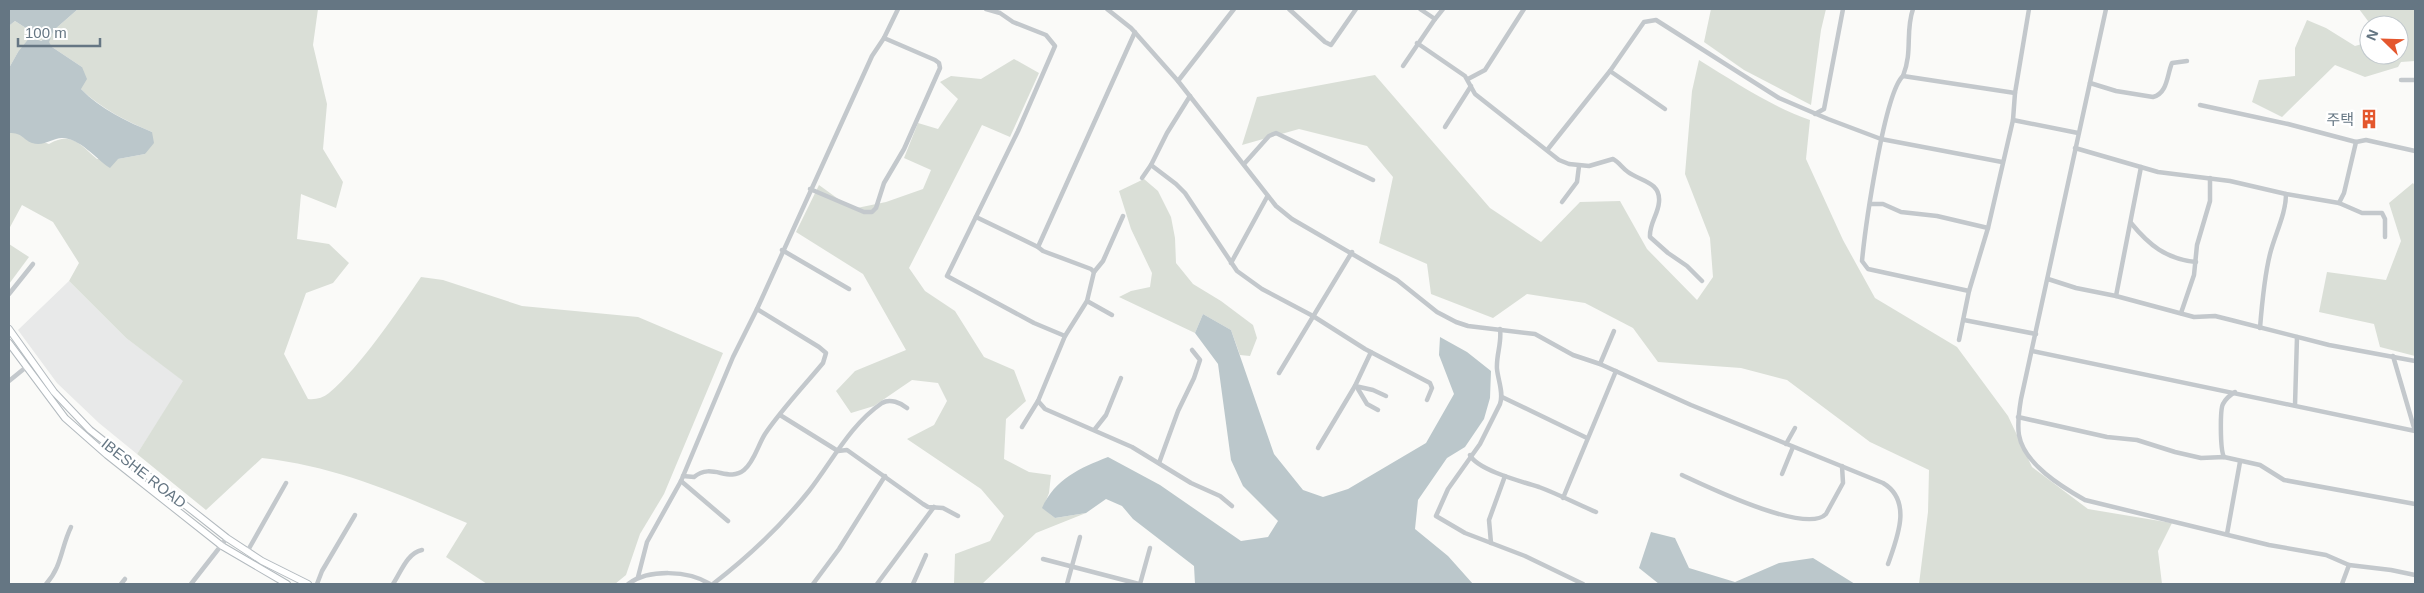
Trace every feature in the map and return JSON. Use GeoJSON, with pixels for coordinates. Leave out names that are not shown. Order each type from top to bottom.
{"type":"FeatureCollection","features":[{"type":"Feature","properties":{"kind":"main road","name":"IBESHE ROAD"},"geometry":{"type":"LineString","coordinates":[[9,329],[54,392],[71,412],[112,448],[247,552],[308,584]]}},
{"type":"Feature","properties":{"kind":"main road","name":"IBESHE ROAD"},"geometry":{"type":"LineString","coordinates":[[9,344],[25,368],[65,418],[107,455],[222,546],[287,584]]}},
{"type":"Feature","properties":{"kind":"street"},"geometry":{"type":"LineString","coordinates":[[638,577],[647,542],[682,478],[733,356],[757,309],[782,250],[872,56],[884,38],[898,9]]}},
{"type":"Feature","properties":{"kind":"street"},"geometry":{"type":"LineString","coordinates":[[986,9],[1000,13],[1013,22],[1046,35],[1055,46],[1018,131],[946,276],[1034,323],[1065,336]]}},
{"type":"Feature","properties":{"kind":"street"},"geometry":{"type":"LineString","coordinates":[[1107,9],[1135,32],[1178,81],[1244,164],[1267,197],[1292,219],[1352,252],[1397,280],[1437,312],[1450,319],[1468,326],[1535,334],[1562,350],[1600,364],[1793,447],[1876,479],[1890,487],[1897,496],[1900,522],[1888,564]]}},
{"type":"Feature","properties":{"kind":"street"},"geometry":{"type":"LineString","coordinates":[[1178,81],[1234,9]]}},
{"type":"Feature","properties":{"kind":"street"},"geometry":{"type":"LineString","coordinates":[[1289,9],[1325,42],[1331,45],[1356,9]]}},
{"type":"Feature","properties":{"kind":"street"},"geometry":{"type":"LineString","coordinates":[[1420,9],[1435,19]]}},
{"type":"Feature","properties":{"kind":"street"},"geometry":{"type":"LineString","coordinates":[[1402,66],[1443,9]]}},
{"type":"Feature","properties":{"kind":"street"},"geometry":{"type":"LineString","coordinates":[[1468,79],[1485,70],[1524,9]]}},
{"type":"Feature","properties":{"kind":"street"},"geometry":{"type":"LineString","coordinates":[[1815,114],[1824,109],[1843,9]]}},
{"type":"Feature","properties":{"kind":"street"},"geometry":{"type":"LineString","coordinates":[[1914,9],[1910,19],[1909,61],[1903,76],[1898,80],[1894,90],[1881,139],[1862,261],[1868,269],[1969,291]]}},
{"type":"Feature","properties":{"kind":"street"},"geometry":{"type":"LineString","coordinates":[[1959,340],[1969,291],[1988,228],[2013,120],[2015,93],[2029,9]]}},
{"type":"Feature","properties":{"kind":"street"},"geometry":{"type":"LineString","coordinates":[[2106,9],[2018,417],[2019,436],[2025,448],[2037,465],[2058,485],[2085,500],[2269,545],[2326,555],[2349,565],[2391,570],[2415,576]]}},
{"type":"Feature","properties":{"kind":"street"},"geometry":{"type":"LineString","coordinates":[[1548,149],[1610,72],[1644,22],[1656,20],[1779,98],[1815,114],[1881,139],[2002,162]]}},
{"type":"Feature","properties":{"kind":"street"},"geometry":{"type":"LineString","coordinates":[[1038,247],[1135,32]]}},
{"type":"Feature","properties":{"kind":"street"},"geometry":{"type":"LineString","coordinates":[[810,189],[864,212],[872,212],[876,208],[884,183],[904,149],[940,68],[939,63],[935,60],[884,38]]}},
{"type":"Feature","properties":{"kind":"street"},"geometry":{"type":"LineString","coordinates":[[1417,43],[1468,79],[1475,94],[1563,162],[1579,166],[1596,165],[1613,159],[1625,170],[1650,183],[1656,189],[1659,201],[1650,226],[1650,237],[1687,266],[1702,281]]}},
{"type":"Feature","properties":{"kind":"street"},"geometry":{"type":"LineString","coordinates":[[2090,83],[2116,92],[2153,97],[2157,96],[2165,86],[2172,63],[2187,61]]}},
{"type":"Feature","properties":{"kind":"street"},"geometry":{"type":"LineString","coordinates":[[1610,72],[1666,108]]}},
{"type":"Feature","properties":{"kind":"street"},"geometry":{"type":"LineString","coordinates":[[1903,76],[2015,93]]}},
{"type":"Feature","properties":{"kind":"street"},"geometry":{"type":"LineString","coordinates":[[2401,80],[2415,80]]}},
{"type":"Feature","properties":{"kind":"street"},"geometry":{"type":"LineString","coordinates":[[1445,127],[1471,86]]}},
{"type":"Feature","properties":{"kind":"street"},"geometry":{"type":"LineString","coordinates":[[1142,178],[1151,166],[1167,134],[1190,96]]}},
{"type":"Feature","properties":{"kind":"street"},"geometry":{"type":"LineString","coordinates":[[2200,105],[2288,124],[2356,142],[2366,140],[2415,151]]}},
{"type":"Feature","properties":{"kind":"street"},"geometry":{"type":"LineString","coordinates":[[2013,120],[2078,133]]}},
{"type":"Feature","properties":{"kind":"street"},"geometry":{"type":"LineString","coordinates":[[1244,164],[1269,136],[1276,133],[1373,180]]}},
{"type":"Feature","properties":{"kind":"street"},"geometry":{"type":"LineString","coordinates":[[2339,203],[2344,193],[2356,142]]}},
{"type":"Feature","properties":{"kind":"street"},"geometry":{"type":"LineString","coordinates":[[2075,148],[2158,172],[2210,178],[2339,203],[2362,213],[2382,213],[2385,219],[2385,237]]}},
{"type":"Feature","properties":{"kind":"street"},"geometry":{"type":"LineString","coordinates":[[1151,166],[1176,184],[1185,194],[1237,271],[1262,289],[1314,316],[1371,352],[1430,383],[1432,388],[1427,400]]}},
{"type":"Feature","properties":{"kind":"street"},"geometry":{"type":"LineString","coordinates":[[1562,202],[1577,182],[1579,166]]}},
{"type":"Feature","properties":{"kind":"street"},"geometry":{"type":"LineString","coordinates":[[2116,296],[2141,167]]}},
{"type":"Feature","properties":{"kind":"street"},"geometry":{"type":"LineString","coordinates":[[2181,313],[2196,262],[2197,245],[2206,222],[2210,201],[2210,178]]}},
{"type":"Feature","properties":{"kind":"street"},"geometry":{"type":"LineString","coordinates":[[2260,328],[2264,282],[2278,223],[2284,210],[2286,194]]}},
{"type":"Feature","properties":{"kind":"street"},"geometry":{"type":"LineString","coordinates":[[1230,263],[1267,197]]}},
{"type":"Feature","properties":{"kind":"street"},"geometry":{"type":"LineString","coordinates":[[1871,204],[1883,204],[1901,212],[1937,216],[1988,228]]}},
{"type":"Feature","properties":{"kind":"street"},"geometry":{"type":"LineString","coordinates":[[1022,427],[1038,401],[1065,336],[1087,300],[1094,272],[1103,261],[1123,216]]}},
{"type":"Feature","properties":{"kind":"street"},"geometry":{"type":"LineString","coordinates":[[976,217],[1043,251],[1091,269],[1094,272]]}},
{"type":"Feature","properties":{"kind":"street"},"geometry":{"type":"LineString","coordinates":[[2131,223],[2161,253],[2179,260],[2196,262]]}},
{"type":"Feature","properties":{"kind":"street"},"geometry":{"type":"LineString","coordinates":[[782,250],[849,289]]}},
{"type":"Feature","properties":{"kind":"street"},"geometry":{"type":"LineString","coordinates":[[1279,373],[1352,252]]}},
{"type":"Feature","properties":{"kind":"street"},"geometry":{"type":"LineString","coordinates":[[9,294],[33,264]]}},
{"type":"Feature","properties":{"kind":"street"},"geometry":{"type":"LineString","coordinates":[[2048,279],[2076,288],[2116,296],[2194,317],[2215,316],[2288,333],[2297,337],[2415,361]]}},
{"type":"Feature","properties":{"kind":"street"},"geometry":{"type":"LineString","coordinates":[[1087,300],[1112,316]]}},
{"type":"Feature","properties":{"kind":"street"},"geometry":{"type":"LineString","coordinates":[[682,478],[694,477],[704,470],[727,475],[737,474],[744,470],[766,433],[823,363],[826,353],[757,309]]}},
{"type":"Feature","properties":{"kind":"street"},"geometry":{"type":"LineString","coordinates":[[1964,320],[2036,334]]}},
{"type":"Feature","properties":{"kind":"street"},"geometry":{"type":"LineString","coordinates":[[1500,329],[1502,339],[1497,368],[1502,397],[1491,424],[1448,489],[1436,516],[1464,533],[1525,556],[1583,584]]}},
{"type":"Feature","properties":{"kind":"street"},"geometry":{"type":"LineString","coordinates":[[1600,364],[1614,332]]}},
{"type":"Feature","properties":{"kind":"street"},"geometry":{"type":"LineString","coordinates":[[2295,405],[2297,337]]}},
{"type":"Feature","properties":{"kind":"street"},"geometry":{"type":"LineString","coordinates":[[1159,463],[1178,411],[1199,367],[1200,360],[1192,350]]}},
{"type":"Feature","properties":{"kind":"street"},"geometry":{"type":"LineString","coordinates":[[2032,351],[2415,431],[2393,356]]}},
{"type":"Feature","properties":{"kind":"street"},"geometry":{"type":"LineString","coordinates":[[1318,448],[1356,387],[1371,352]]}},
{"type":"Feature","properties":{"kind":"street"},"geometry":{"type":"LineString","coordinates":[[9,381],[25,368]]}},
{"type":"Feature","properties":{"kind":"street"},"geometry":{"type":"LineString","coordinates":[[1563,498],[1616,371]]}},
{"type":"Feature","properties":{"kind":"street"},"geometry":{"type":"LineString","coordinates":[[1095,429],[1106,415],[1121,378]]}},
{"type":"Feature","properties":{"kind":"street"},"geometry":{"type":"LineString","coordinates":[[1356,387],[1373,390],[1386,396]]}},
{"type":"Feature","properties":{"kind":"street"},"geometry":{"type":"LineString","coordinates":[[1356,387],[1367,404],[1378,410]]}},
{"type":"Feature","properties":{"kind":"street"},"geometry":{"type":"LineString","coordinates":[[2224,457],[2220,443],[2223,421],[2222,409],[2227,398],[2235,392]]}},
{"type":"Feature","properties":{"kind":"street"},"geometry":{"type":"LineString","coordinates":[[1502,397],[1587,438]]}},
{"type":"Feature","properties":{"kind":"street"},"geometry":{"type":"LineString","coordinates":[[628,584],[638,577],[680,574],[711,584],[744,559],[781,522],[809,490],[838,451],[848,434],[883,402],[894,401],[907,408]]}},
{"type":"Feature","properties":{"kind":"street"},"geometry":{"type":"LineString","coordinates":[[1038,401],[1045,408],[1132,447],[1191,483],[1220,496],[1232,506]]}},
{"type":"Feature","properties":{"kind":"street"},"geometry":{"type":"LineString","coordinates":[[780,415],[838,451],[847,450],[922,504],[943,508],[958,516]]}},
{"type":"Feature","properties":{"kind":"street"},"geometry":{"type":"LineString","coordinates":[[2018,417],[2107,437],[2137,440],[2201,458],[2224,457],[2260,465],[2284,480],[2415,504]]}},
{"type":"Feature","properties":{"kind":"street"},"geometry":{"type":"LineString","coordinates":[[1786,444],[1795,428]]}},
{"type":"Feature","properties":{"kind":"street"},"geometry":{"type":"LineString","coordinates":[[1782,474],[1793,447]]}},
{"type":"Feature","properties":{"kind":"street"},"geometry":{"type":"LineString","coordinates":[[1470,455],[1475,461],[1505,476],[1538,486],[1596,512]]}},
{"type":"Feature","properties":{"kind":"street"},"geometry":{"type":"LineString","coordinates":[[2227,534],[2240,462]]}},
{"type":"Feature","properties":{"kind":"street"},"geometry":{"type":"LineString","coordinates":[[1682,475],[1748,504],[1807,520],[1823,518],[1826,514],[1842,483],[1842,466]]}},
{"type":"Feature","properties":{"kind":"street"},"geometry":{"type":"LineString","coordinates":[[813,584],[839,549],[885,476]]}},
{"type":"Feature","properties":{"kind":"street"},"geometry":{"type":"LineString","coordinates":[[1491,543],[1489,520],[1505,476]]}},
{"type":"Feature","properties":{"kind":"street"},"geometry":{"type":"LineString","coordinates":[[682,478],[728,521]]}},
{"type":"Feature","properties":{"kind":"street"},"geometry":{"type":"LineString","coordinates":[[247,552],[286,484]]}},
{"type":"Feature","properties":{"kind":"street"},"geometry":{"type":"LineString","coordinates":[[877,584],[934,507]]}},
{"type":"Feature","properties":{"kind":"street"},"geometry":{"type":"LineString","coordinates":[[317,584],[322,571],[355,515]]}},
{"type":"Feature","properties":{"kind":"street"},"geometry":{"type":"LineString","coordinates":[[46,584],[54,575],[61,560],[63,543],[71,527]]}},
{"type":"Feature","properties":{"kind":"street"},"geometry":{"type":"LineString","coordinates":[[1067,584],[1080,537]]}},
{"type":"Feature","properties":{"kind":"street"},"geometry":{"type":"LineString","coordinates":[[191,584],[227,538]]}},
{"type":"Feature","properties":{"kind":"street"},"geometry":{"type":"LineString","coordinates":[[1043,559],[1140,584],[1150,548]]}},
{"type":"Feature","properties":{"kind":"street"},"geometry":{"type":"LineString","coordinates":[[393,584],[409,558],[415,551],[422,550]]}},
{"type":"Feature","properties":{"kind":"street"},"geometry":{"type":"LineString","coordinates":[[913,584],[926,556]]}},
{"type":"Feature","properties":{"kind":"street"},"geometry":{"type":"LineString","coordinates":[[2342,584],[2349,565]]}},
{"type":"Feature","properties":{"kind":"street"},"geometry":{"type":"LineString","coordinates":[[121,584],[125,579]]}},
{"type":"Feature","properties":{"kind":"shaded area"},"geometry":{"type":"Polygon","coordinates":[[[9,9],[78,9],[54,30],[49,42],[52,47],[82,67],[87,79],[81,89],[97,103],[133,124],[152,132],[154,143],[145,154],[118,159],[110,168],[75,141],[58,138],[36,144],[22,136],[9,133],[9,68],[18,52],[30,37],[41,41],[44,39],[43,34],[29,30],[15,21],[10,25],[9,33],[9,9]]]}},
{"type":"Feature","properties":{"kind":"shaded area"},"geometry":{"type":"Polygon","coordinates":[[[78,9],[318,9],[313,45],[327,104],[323,149],[343,182],[336,208],[301,194],[297,239],[329,244],[349,263],[333,283],[306,293],[284,354],[308,399],[327,395],[354,368],[378,338],[421,277],[443,280],[522,306],[638,317],[723,353],[664,494],[640,534],[626,575],[615,584],[487,584],[446,557],[467,523],[367,483],[317,468],[262,458],[206,510],[137,454],[183,381],[126,338],[69,281],[79,263],[53,222],[22,205],[9,229],[9,133],[19,133],[49,144],[57,140],[70,139],[97,159],[118,159],[145,154],[152,132],[115,114],[89,96],[81,89],[82,67],[52,47],[48,42],[54,30],[78,9]]]}},
{"type":"Feature","properties":{"kind":"shaded area"},"geometry":{"type":"Polygon","coordinates":[[[1711,9],[1826,9],[1821,30],[1811,105],[1744,70],[1704,42],[1711,9]]]}},
{"type":"Feature","properties":{"kind":"shaded area"},"geometry":{"type":"Polygon","coordinates":[[[2359,9],[2415,9],[2415,61],[2409,61],[2409,15],[2364,15],[2359,9]]]}},
{"type":"Feature","properties":{"kind":"shaded area"},"geometry":{"type":"Polygon","coordinates":[[[2307,20],[2326,28],[2355,46],[2359,45],[2359,65],[2399,65],[2365,77],[2335,65],[2282,117],[2252,102],[2259,80],[2295,76],[2295,48],[2307,20]]]}},
{"type":"Feature","properties":{"kind":"shaded area"},"geometry":{"type":"Polygon","coordinates":[[[15,21],[29,30],[43,34],[44,39],[18,52],[9,68],[10,25],[15,21]]]}},
{"type":"Feature","properties":{"kind":"shaded area"},"geometry":{"type":"Polygon","coordinates":[[[1014,59],[1039,73],[1010,137],[982,125],[909,268],[925,291],[955,311],[984,357],[1014,370],[1026,401],[1006,419],[1004,459],[1029,472],[1051,475],[1049,493],[1043,508],[1055,518],[1086,513],[1036,533],[982,584],[954,584],[955,554],[990,541],[1004,516],[981,489],[907,439],[934,425],[947,401],[938,383],[912,380],[874,406],[851,413],[836,391],[855,371],[906,350],[863,274],[796,232],[819,185],[852,209],[886,202],[923,189],[931,170],[904,158],[918,123],[938,129],[958,99],[940,82],[951,76],[981,79],[1014,59]]]}},
{"type":"Feature","properties":{"kind":"shaded area"},"geometry":{"type":"Polygon","coordinates":[[[1699,60],[1767,101],[1810,120],[1806,159],[1843,240],[1875,298],[1957,347],[2008,416],[2032,467],[2088,509],[2172,523],[2158,551],[2162,584],[1919,584],[1928,512],[1929,470],[1870,442],[1787,380],[1741,368],[1658,362],[1633,328],[1585,303],[1527,294],[1493,318],[1431,294],[1427,264],[1379,243],[1393,177],[1367,146],[1299,129],[1242,145],[1257,97],[1375,75],[1490,208],[1541,242],[1580,202],[1620,201],[1647,249],[1697,300],[1713,277],[1710,238],[1685,174],[1692,91],[1699,60]]]}},
{"type":"Feature","properties":{"kind":"shaded area"},"geometry":{"type":"Polygon","coordinates":[[[1144,179],[1158,191],[1171,217],[1175,238],[1176,263],[1193,284],[1221,301],[1253,325],[1257,338],[1250,356],[1240,355],[1231,330],[1203,314],[1195,333],[1119,297],[1131,291],[1150,287],[1152,273],[1131,229],[1119,191],[1144,179]]]}},
{"type":"Feature","properties":{"kind":"shaded area"},"geometry":{"type":"Polygon","coordinates":[[[2413,183],[2415,186],[2415,356],[2380,347],[2374,324],[2319,312],[2327,272],[2386,280],[2401,241],[2389,203],[2413,183]]]}},
{"type":"Feature","properties":{"kind":"shaded area"},"geometry":{"type":"Polygon","coordinates":[[[9,244],[29,257],[9,284],[9,244]]]}},
{"type":"Feature","properties":{"kind":"shaded area"},"geometry":{"type":"Polygon","coordinates":[[[69,281],[126,338],[184,381],[137,454],[99,423],[57,383],[18,330],[69,281]]]}},
{"type":"Feature","properties":{"kind":"shaded area"},"geometry":{"type":"Polygon","coordinates":[[[1203,314],[1231,330],[1274,454],[1303,490],[1323,497],[1348,489],[1426,443],[1454,394],[1439,355],[1440,337],[1467,352],[1491,371],[1490,398],[1484,419],[1465,447],[1447,458],[1418,500],[1415,529],[1448,556],[1473,584],[1195,584],[1194,566],[1133,519],[1122,506],[1106,499],[1086,513],[1055,518],[1042,508],[1047,498],[1061,482],[1078,470],[1108,457],[1160,485],[1241,541],[1268,537],[1278,521],[1243,486],[1231,460],[1218,364],[1195,333],[1203,314]]]}},
{"type":"Feature","properties":{"kind":"shaded area"},"geometry":{"type":"Polygon","coordinates":[[[1651,532],[1675,538],[1689,568],[1735,582],[1779,563],[1813,558],[1855,584],[1659,584],[1639,568],[1651,532]]]}},
{"type":"Feature","properties":{"kind":"place","name":"주택"},"geometry":{"type":"Point","coordinates":[2369,119]}}]}
